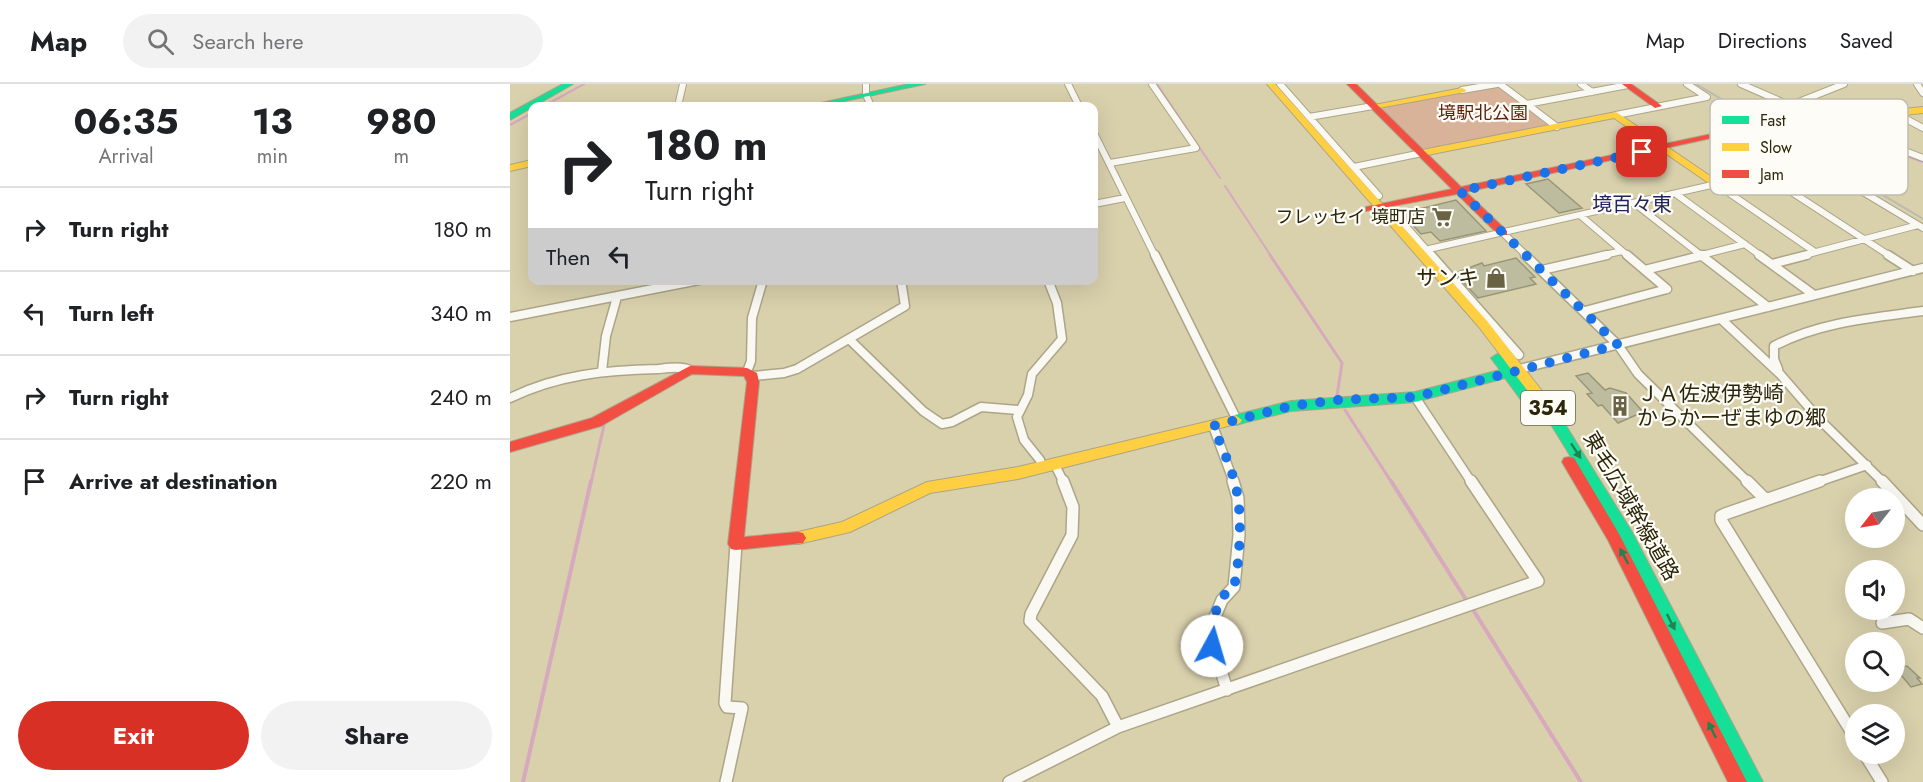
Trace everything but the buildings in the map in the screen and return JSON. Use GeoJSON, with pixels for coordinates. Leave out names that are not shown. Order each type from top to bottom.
{"type":"FeatureCollection","features":[{"type":"Feature","properties":{"kind":"main road"},"geometry":{"type":"LineString","coordinates":[[510,112],[560,84]]}},
{"type":"Feature","properties":{"kind":"main road"},"geometry":{"type":"LineString","coordinates":[[537,102],[569,84]]}},
{"type":"Feature","properties":{"kind":"main road"},"geometry":{"type":"LineString","coordinates":[[832,102],[921,84]]}},
{"type":"Feature","properties":{"kind":"main road","name":"東毛広域幹線道路"},"geometry":{"type":"LineString","coordinates":[[1262,84],[1412,238],[1457,289],[1514,371],[1613,536],[1738,782]]}},
{"type":"Feature","properties":{"kind":"main road","name":"東毛広域幹線道路"},"geometry":{"type":"LineString","coordinates":[[1271,84],[1333,149],[1465,318],[1514,371],[1568,438],[1627,536],[1754,782]]}},
{"type":"Feature","properties":{"kind":"main road"},"geometry":{"type":"LineString","coordinates":[[1351,84],[1503,233]]}},
{"type":"Feature","properties":{"kind":"main road"},"geometry":{"type":"LineString","coordinates":[[1627,85],[1658,106]]}},
{"type":"Feature","properties":{"kind":"main road"},"geometry":{"type":"LineString","coordinates":[[1373,106],[1458,87]]}},
{"type":"Feature","properties":{"kind":"main road"},"geometry":{"type":"LineString","coordinates":[[510,117],[528,107]]}},
{"type":"Feature","properties":{"kind":"main road"},"geometry":{"type":"LineString","coordinates":[[1908,112],[1923,110]]}},
{"type":"Feature","properties":{"kind":"main road"},"geometry":{"type":"LineString","coordinates":[[1422,153],[1616,115],[1710,180]]}},
{"type":"Feature","properties":{"kind":"main road"},"geometry":{"type":"LineString","coordinates":[[1377,204],[1460,191],[1710,137]]}},
{"type":"Feature","properties":{"kind":"main road"},"geometry":{"type":"LineString","coordinates":[[510,168],[528,164]]}},
{"type":"Feature","properties":{"kind":"main road"},"geometry":{"type":"LineString","coordinates":[[510,447],[596,422],[690,370],[735,370],[750,374],[736,544],[827,533],[860,522],[927,488],[998,478],[1291,406],[1337,400],[1415,397],[1514,371]]}},
{"type":"Feature","properties":{"kind":"street"},"geometry":{"type":"LineString","coordinates":[[679,102],[683,84]]}},
{"type":"Feature","properties":{"kind":"street"},"geometry":{"type":"LineString","coordinates":[[1068,84],[1077,102]]}},
{"type":"Feature","properties":{"kind":"street"},"geometry":{"type":"LineString","coordinates":[[1110,163],[1196,148],[1152,84]]}},
{"type":"Feature","properties":{"kind":"street"},"geometry":{"type":"LineString","coordinates":[[1280,84],[1333,149],[1354,166],[1377,204]]}},
{"type":"Feature","properties":{"kind":"street"},"geometry":{"type":"LineString","coordinates":[[1458,87],[1498,84],[1557,127]]}},
{"type":"Feature","properties":{"kind":"street"},"geometry":{"type":"LineString","coordinates":[[1581,84],[1592,92]]}},
{"type":"Feature","properties":{"kind":"street"},"geometry":{"type":"LineString","coordinates":[[1616,115],[1707,97],[1687,84]]}},
{"type":"Feature","properties":{"kind":"street"},"geometry":{"type":"LineString","coordinates":[[1741,84],[1777,99]]}},
{"type":"Feature","properties":{"kind":"street"},"geometry":{"type":"LineString","coordinates":[[1806,99],[1844,84]]}},
{"type":"Feature","properties":{"kind":"street"},"geometry":{"type":"LineString","coordinates":[[1917,84],[1923,93]]}},
{"type":"Feature","properties":{"kind":"street"},"geometry":{"type":"LineString","coordinates":[[1527,104],[1627,85]]}},
{"type":"Feature","properties":{"kind":"street"},"geometry":{"type":"LineString","coordinates":[[1309,117],[1373,106]]}},
{"type":"Feature","properties":{"kind":"street"},"geometry":{"type":"LineString","coordinates":[[1908,120],[1923,128]]}},
{"type":"Feature","properties":{"kind":"street"},"geometry":{"type":"LineString","coordinates":[[1098,140],[1236,420]]}},
{"type":"Feature","properties":{"kind":"street"},"geometry":{"type":"LineString","coordinates":[[1354,166],[1422,153]]}},
{"type":"Feature","properties":{"kind":"street"},"geometry":{"type":"LineString","coordinates":[[1908,153],[1923,158]]}},
{"type":"Feature","properties":{"kind":"street"},"geometry":{"type":"LineString","coordinates":[[1429,249],[1710,186]]}},
{"type":"Feature","properties":{"kind":"street"},"geometry":{"type":"LineString","coordinates":[[1676,194],[1814,295]]}},
{"type":"Feature","properties":{"kind":"street"},"geometry":{"type":"LineString","coordinates":[[1732,195],[1815,252]]}},
{"type":"Feature","properties":{"kind":"street"},"geometry":{"type":"LineString","coordinates":[[1796,195],[1913,271]]}},
{"type":"Feature","properties":{"kind":"street"},"geometry":{"type":"LineString","coordinates":[[1869,195],[1921,226]]}},
{"type":"Feature","properties":{"kind":"street"},"geometry":{"type":"LineString","coordinates":[[1098,203],[1125,198]]}},
{"type":"Feature","properties":{"kind":"street"},"geometry":{"type":"LineString","coordinates":[[1634,203],[1768,307]]}},
{"type":"Feature","properties":{"kind":"street"},"geometry":{"type":"LineString","coordinates":[[1396,215],[1412,238],[1429,249],[1457,289],[1519,355]]}},
{"type":"Feature","properties":{"kind":"street"},"geometry":{"type":"LineString","coordinates":[[1581,216],[1667,289],[1585,311]]}},
{"type":"Feature","properties":{"kind":"street"},"geometry":{"type":"LineString","coordinates":[[1772,264],[1921,226]]}},
{"type":"Feature","properties":{"kind":"street"},"geometry":{"type":"LineString","coordinates":[[1503,233],[1585,311],[1618,345],[1638,374],[1765,499]]}},
{"type":"Feature","properties":{"kind":"street"},"geometry":{"type":"LineString","coordinates":[[1645,270],[1745,244]]}},
{"type":"Feature","properties":{"kind":"street"},"geometry":{"type":"LineString","coordinates":[[1542,270],[1622,251]]}},
{"type":"Feature","properties":{"kind":"street"},"geometry":{"type":"LineString","coordinates":[[1514,371],[1923,268]]}},
{"type":"Feature","properties":{"kind":"street"},"geometry":{"type":"LineString","coordinates":[[510,317],[675,285]]}},
{"type":"Feature","properties":{"kind":"street"},"geometry":{"type":"LineString","coordinates":[[761,285],[752,314],[750,374],[790,372],[850,340],[905,306],[903,285]]}},
{"type":"Feature","properties":{"kind":"street"},"geometry":{"type":"LineString","coordinates":[[1050,285],[1057,303],[1062,339],[1032,374],[1025,402],[1017,417],[1023,436],[1040,460],[1048,465],[1072,499],[1075,525],[1031,614],[1030,621],[1099,690],[1114,715],[1118,727]]}},
{"type":"Feature","properties":{"kind":"street"},"geometry":{"type":"LineString","coordinates":[[602,372],[606,336],[617,297]]}},
{"type":"Feature","properties":{"kind":"street"},"geometry":{"type":"LineString","coordinates":[[1780,374],[1774,359],[1774,346],[1782,341],[1811,331],[1923,311]]}},
{"type":"Feature","properties":{"kind":"street"},"geometry":{"type":"LineString","coordinates":[[1721,319],[1780,374],[1819,419],[1867,465],[1923,525]]}},
{"type":"Feature","properties":{"kind":"street"},"geometry":{"type":"LineString","coordinates":[[850,340],[923,411],[942,424],[950,423],[974,409],[986,406],[1019,410]]}},
{"type":"Feature","properties":{"kind":"street"},"geometry":{"type":"LineString","coordinates":[[510,398],[531,387],[602,372],[639,369],[686,368],[690,370]]}},
{"type":"Feature","properties":{"kind":"street"},"geometry":{"type":"LineString","coordinates":[[1010,782],[1118,727],[1538,580],[1415,397]]}},
{"type":"Feature","properties":{"kind":"street"},"geometry":{"type":"LineString","coordinates":[[1213,426],[1233,477],[1239,505],[1234,587],[1223,597],[1210,632],[1212,646],[1227,690]]}},
{"type":"Feature","properties":{"kind":"street"},"geometry":{"type":"LineString","coordinates":[[1845,721],[1721,520],[1721,516],[1867,465]]}},
{"type":"Feature","properties":{"kind":"street"},"geometry":{"type":"LineString","coordinates":[[726,782],[742,708],[727,707],[725,703],[736,544]]}},
{"type":"Feature","properties":{"kind":"street"},"geometry":{"type":"LineString","coordinates":[[1882,623],[1909,619],[1923,628]]}},
{"type":"Feature","properties":{"kind":"street"},"geometry":{"type":"LineString","coordinates":[[1871,764],[1882,782]]}},
{"type":"Feature","properties":{"kind":"green space","name":"境駅北公園"},"geometry":{"type":"Polygon","coordinates":[[[1496,85],[1549,126],[1428,149],[1421,148],[1382,110],[1384,107],[1496,85]]]}},
{"type":"Feature","properties":{"kind":"waterway"},"geometry":{"type":"LineString","coordinates":[[551,102],[584,84]]}},
{"type":"Feature","properties":{"kind":"waterway"},"geometry":{"type":"LineString","coordinates":[[1157,84],[1220,178]]}},
{"type":"Feature","properties":{"kind":"waterway"},"geometry":{"type":"LineString","coordinates":[[510,125],[528,115]]}},
{"type":"Feature","properties":{"kind":"waterway"},"geometry":{"type":"LineString","coordinates":[[1908,157],[1923,162]]}},
{"type":"Feature","properties":{"kind":"waterway"},"geometry":{"type":"LineString","coordinates":[[1225,186],[1271,256]]}},
{"type":"Feature","properties":{"kind":"waterway"},"geometry":{"type":"LineString","coordinates":[[1270,255],[1342,363],[1337,396]]}},
{"type":"Feature","properties":{"kind":"waterway"},"geometry":{"type":"LineString","coordinates":[[1345,410],[1392,483]]}},
{"type":"Feature","properties":{"kind":"waterway"},"geometry":{"type":"LineString","coordinates":[[591,483],[604,425]]}},
{"type":"Feature","properties":{"kind":"waterway"},"geometry":{"type":"LineString","coordinates":[[523,782],[591,481]]}},
{"type":"Feature","properties":{"kind":"waterway"},"geometry":{"type":"LineString","coordinates":[[1391,481],[1465,598]]}},
{"type":"Feature","properties":{"kind":"waterway"},"geometry":{"type":"LineString","coordinates":[[1472,608],[1581,782]]}},
{"type":"Feature","properties":{"kind":"railway"},"geometry":{"type":"LineString","coordinates":[[1696,84],[1721,99]]}},
{"type":"Feature","properties":{"kind":"railway"},"geometry":{"type":"LineString","coordinates":[[1883,195],[1923,219]]}},
{"type":"Feature","properties":{"kind":"traffic: fast"},"geometry":{"type":"LineString","coordinates":[[537,102],[569,84]]}},
{"type":"Feature","properties":{"kind":"traffic: fast"},"geometry":{"type":"LineString","coordinates":[[831,102],[921,84]]}},
{"type":"Feature","properties":{"kind":"traffic: fast"},"geometry":{"type":"LineString","coordinates":[[510,117],[528,107]]}},
{"type":"Feature","properties":{"kind":"traffic: fast"},"geometry":{"type":"LineString","coordinates":[[1497,358],[1532,405]]}},
{"type":"Feature","properties":{"kind":"traffic: fast"},"geometry":{"type":"LineString","coordinates":[[1235,420],[1291,406],[1415,397],[1518,370]]}},
{"type":"Feature","properties":{"kind":"traffic: fast"},"geometry":{"type":"LineString","coordinates":[[1548,408],[1627,536],[1754,782]]}},
{"type":"Feature","properties":{"kind":"traffic: slow"},"geometry":{"type":"LineString","coordinates":[[1271,84],[1483,324],[1548,408]]}},
{"type":"Feature","properties":{"kind":"traffic: slow"},"geometry":{"type":"LineString","coordinates":[[1373,106],[1462,90]]}},
{"type":"Feature","properties":{"kind":"traffic: slow"},"geometry":{"type":"LineString","coordinates":[[1908,111],[1923,110]]}},
{"type":"Feature","properties":{"kind":"traffic: slow"},"geometry":{"type":"LineString","coordinates":[[1422,153],[1616,115],[1710,180]]}},
{"type":"Feature","properties":{"kind":"traffic: slow"},"geometry":{"type":"LineString","coordinates":[[510,168],[528,164]]}},
{"type":"Feature","properties":{"kind":"traffic: slow"},"geometry":{"type":"LineString","coordinates":[[798,538],[845,528],[927,488],[1018,473],[1235,420]]}},
{"type":"Feature","properties":{"kind":"traffic: jam"},"geometry":{"type":"LineString","coordinates":[[1351,84],[1503,233]]}},
{"type":"Feature","properties":{"kind":"traffic: jam"},"geometry":{"type":"LineString","coordinates":[[1626,84],[1658,106]]}},
{"type":"Feature","properties":{"kind":"traffic: jam"},"geometry":{"type":"LineString","coordinates":[[1370,209],[1710,137]]}},
{"type":"Feature","properties":{"kind":"traffic: jam"},"geometry":{"type":"LineString","coordinates":[[510,447],[596,422],[690,370],[747,372],[753,376],[753,382],[736,544],[798,538]]}},
{"type":"Feature","properties":{"kind":"traffic: jam"},"geometry":{"type":"LineString","coordinates":[[1569,462],[1613,536],[1738,782]]}},
{"type":"Feature","properties":{"kind":"place","name":"フレッセイ 境町店"},"geometry":{"type":"Point","coordinates":[1442,217]}},
{"type":"Feature","properties":{"kind":"place","name":"サンキ"},"geometry":{"type":"Point","coordinates":[1496,278]}},
{"type":"Feature","properties":{"kind":"place","name":"ＪＡ佐波伊勢崎 からかーぜまゆの郷"},"geometry":{"type":"Point","coordinates":[1620,406]}},
{"type":"Feature","properties":{"kind":"district","name":"境百々東"},"geometry":{"type":"Point","coordinates":[1632,204]}},
{"type":"Feature","properties":{"kind":"route"},"geometry":{"type":"LineString","coordinates":[[1212,646],[1210,632],[1219,607],[1223,597],[1234,587],[1235,583],[1239,535],[1236,485],[1213,426],[1291,406],[1337,400],[1415,397],[1618,345],[1460,191],[1642,152]]}}]}
